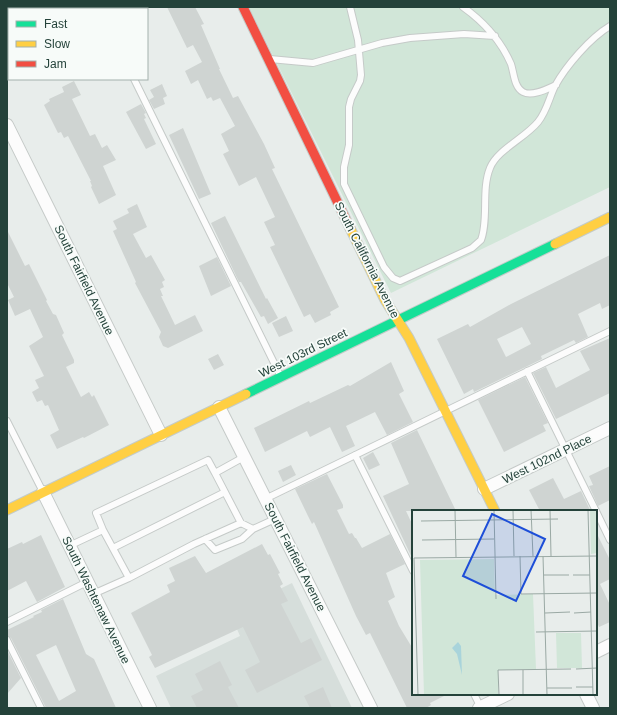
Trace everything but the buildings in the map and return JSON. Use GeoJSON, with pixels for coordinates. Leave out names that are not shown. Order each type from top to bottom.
{"type":"FeatureCollection","features":[{"type":"Feature","properties":{"kind":"main road","name":"South California Avenue"},"geometry":{"type":"LineString","coordinates":[[243,7],[385,300],[398,320],[446,411],[494,510]]}},
{"type":"Feature","properties":{"kind":"main road","name":"West 103rd Street"},"geometry":{"type":"LineString","coordinates":[[7,510],[610,217]]}},
{"type":"Feature","properties":{"kind":"street","name":"South Fairfield Avenue"},"geometry":{"type":"LineString","coordinates":[[7,125],[160,435]]}},
{"type":"Feature","properties":{"kind":"street","name":"South Fairfield Avenue"},"geometry":{"type":"LineString","coordinates":[[219,407],[371,708]]}},
{"type":"Feature","properties":{"kind":"street","name":"West 102nd Place"},"geometry":{"type":"LineString","coordinates":[[484,489],[610,428]]}},
{"type":"Feature","properties":{"kind":"street","name":"South Washtenaw Avenue"},"geometry":{"type":"LineString","coordinates":[[43,492],[150,708]]}},
{"type":"Feature","properties":{"kind":"street"},"geometry":{"type":"LineString","coordinates":[[597,652],[610,645]]}},
{"type":"Feature","properties":{"kind":"street"},"geometry":{"type":"LineString","coordinates":[[480,708],[506,695]]}},
{"type":"Feature","properties":{"kind":"street"},"geometry":{"type":"LineString","coordinates":[[586,695],[593,708]]}},
{"type":"Feature","properties":{"kind":"lane"},"geometry":{"type":"LineString","coordinates":[[350,7],[359,49],[360,81],[350,99],[350,144],[344,166],[344,184],[384,267],[388,274],[396,281],[406,280],[444,260],[472,248],[481,240],[484,228],[484,205],[490,166],[498,156],[520,140],[538,122],[543,116],[556,85],[587,45],[596,36],[610,26]]}},
{"type":"Feature","properties":{"kind":"lane"},"geometry":{"type":"LineString","coordinates":[[463,7],[495,36],[511,65],[520,89],[524,93],[531,93],[556,85]]}},
{"type":"Feature","properties":{"kind":"lane"},"geometry":{"type":"LineString","coordinates":[[268,59],[313,63],[382,43],[437,35],[464,34],[495,36]]}},
{"type":"Feature","properties":{"kind":"lane"},"geometry":{"type":"LineString","coordinates":[[134,80],[281,377]]}},
{"type":"Feature","properties":{"kind":"lane"},"geometry":{"type":"LineString","coordinates":[[265,499],[610,331]]}},
{"type":"Feature","properties":{"kind":"lane"},"geometry":{"type":"LineString","coordinates":[[527,371],[596,510]]}},
{"type":"Feature","properties":{"kind":"lane"},"geometry":{"type":"LineString","coordinates":[[7,421],[43,492]]}},
{"type":"Feature","properties":{"kind":"lane"},"geometry":{"type":"LineString","coordinates":[[355,455],[412,569]]}},
{"type":"Feature","properties":{"kind":"lane"},"geometry":{"type":"LineString","coordinates":[[215,473],[244,457]]}},
{"type":"Feature","properties":{"kind":"lane"},"geometry":{"type":"LineString","coordinates":[[129,578],[103,530],[96,513],[208,460],[241,523],[253,529]]}},
{"type":"Feature","properties":{"kind":"lane"},"geometry":{"type":"LineString","coordinates":[[113,548],[225,492]]}},
{"type":"Feature","properties":{"kind":"lane"},"geometry":{"type":"LineString","coordinates":[[597,513],[610,538]]}},
{"type":"Feature","properties":{"kind":"lane"},"geometry":{"type":"LineString","coordinates":[[205,539],[214,550],[242,539],[253,529],[275,519]]}},
{"type":"Feature","properties":{"kind":"lane"},"geometry":{"type":"LineString","coordinates":[[93,594],[241,523]]}},
{"type":"Feature","properties":{"kind":"lane"},"geometry":{"type":"LineString","coordinates":[[69,546],[103,530]]}},
{"type":"Feature","properties":{"kind":"lane"},"geometry":{"type":"LineString","coordinates":[[7,622],[87,582]]}},
{"type":"Feature","properties":{"kind":"lane"},"geometry":{"type":"LineString","coordinates":[[7,640],[41,708]]}},
{"type":"Feature","properties":{"kind":"lane"},"geometry":{"type":"LineString","coordinates":[[474,695],[480,708]]}},
{"type":"Feature","properties":{"kind":"shaded area"},"geometry":{"type":"Polygon","coordinates":[[[292,583],[352,708],[171,708],[156,676],[240,636],[230,613],[292,583]]]}},
{"type":"Feature","properties":{"kind":"green space"},"geometry":{"type":"Polygon","coordinates":[[[7,7],[133,7],[8,8],[7,67],[7,7]]]}},
{"type":"Feature","properties":{"kind":"green space"},"geometry":{"type":"Polygon","coordinates":[[[249,7],[610,7],[610,187],[391,293],[249,7]]]}},
{"type":"Feature","properties":{"kind":"traffic: fast"},"geometry":{"type":"LineString","coordinates":[[246,394],[555,244]]}},
{"type":"Feature","properties":{"kind":"traffic: slow"},"geometry":{"type":"LineString","coordinates":[[555,244],[610,217]]}},
{"type":"Feature","properties":{"kind":"traffic: slow"},"geometry":{"type":"LineString","coordinates":[[350,228],[385,300],[409,338],[495,510]]}},
{"type":"Feature","properties":{"kind":"traffic: slow"},"geometry":{"type":"LineString","coordinates":[[7,510],[246,394]]}},
{"type":"Feature","properties":{"kind":"traffic: jam"},"geometry":{"type":"LineString","coordinates":[[243,7],[350,228]]}}]}
